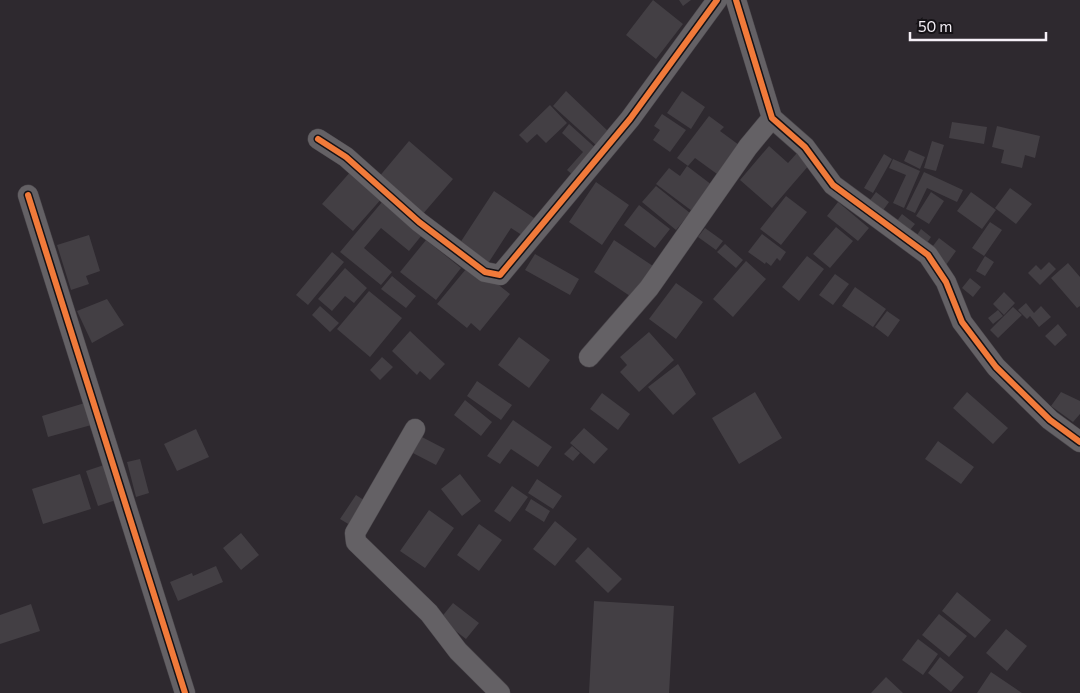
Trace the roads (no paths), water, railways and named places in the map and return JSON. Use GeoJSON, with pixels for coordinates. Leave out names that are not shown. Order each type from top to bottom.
{"type":"FeatureCollection","features":[{"type":"Feature","properties":{"kind":"street"},"geometry":{"type":"LineString","coordinates":[[318,139],[346,157],[419,222],[485,272],[500,276],[630,119],[716,0]]}},
{"type":"Feature","properties":{"kind":"street"},"geometry":{"type":"LineString","coordinates":[[736,0],[772,118],[805,147],[834,185],[928,255],[946,282],[962,322],[996,367],[1050,420],[1080,442]]}},
{"type":"Feature","properties":{"kind":"street"},"geometry":{"type":"LineString","coordinates":[[589,356],[649,288],[743,155],[772,118]]}},
{"type":"Feature","properties":{"kind":"street"},"geometry":{"type":"LineString","coordinates":[[28,195],[185,693]]}},
{"type":"Feature","properties":{"kind":"street"},"geometry":{"type":"LineString","coordinates":[[415,429],[354,537],[356,542],[429,613],[458,651],[500,693]]}}]}
